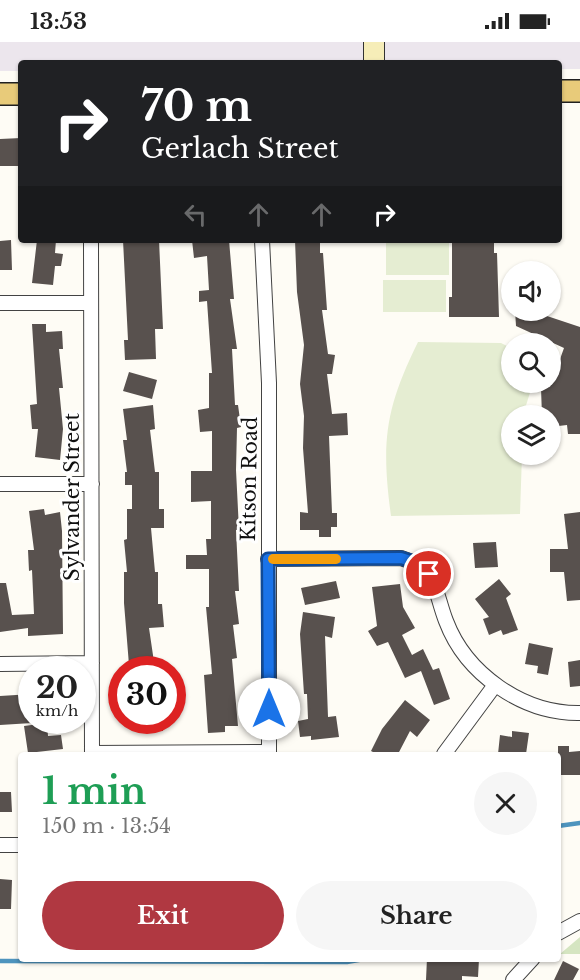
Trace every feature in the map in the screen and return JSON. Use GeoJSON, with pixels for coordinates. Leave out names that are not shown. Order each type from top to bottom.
{"type":"FeatureCollection","features":[{"type":"Feature","properties":{"kind":"main road"},"geometry":{"type":"LineString","coordinates":[[374,42],[374,60]]}},
{"type":"Feature","properties":{"kind":"main road"},"geometry":{"type":"LineString","coordinates":[[562,91],[580,91]]}},
{"type":"Feature","properties":{"kind":"main road"},"geometry":{"type":"LineString","coordinates":[[0,94],[18,94]]}},
{"type":"Feature","properties":{"kind":"street","name":"Sylvander Street"},"geometry":{"type":"LineString","coordinates":[[91,243],[92,656]]}},
{"type":"Feature","properties":{"kind":"street","name":"Kitson Road"},"geometry":{"type":"LineString","coordinates":[[262,243],[269,383],[269,752]]}},
{"type":"Feature","properties":{"kind":"street"},"geometry":{"type":"LineString","coordinates":[[0,303],[91,303]]}},
{"type":"Feature","properties":{"kind":"street"},"geometry":{"type":"LineString","coordinates":[[0,484],[92,484]]}},
{"type":"Feature","properties":{"kind":"street"},"geometry":{"type":"LineString","coordinates":[[268,559],[401,558],[417,563],[429,574],[458,645],[475,668],[495,685],[533,705],[564,713],[580,712]]}},
{"type":"Feature","properties":{"kind":"street"},"geometry":{"type":"LineString","coordinates":[[0,664],[18,664]]}},
{"type":"Feature","properties":{"kind":"street"},"geometry":{"type":"LineString","coordinates":[[445,752],[495,685]]}},
{"type":"Feature","properties":{"kind":"street","name":"Sylvander Street"},"geometry":{"type":"LineString","coordinates":[[92,734],[92,752]]}},
{"type":"Feature","properties":{"kind":"street"},"geometry":{"type":"LineString","coordinates":[[0,845],[18,844]]}},
{"type":"Feature","properties":{"kind":"street"},"geometry":{"type":"LineString","coordinates":[[561,931],[580,921]]}},
{"type":"Feature","properties":{"kind":"street"},"geometry":{"type":"LineString","coordinates":[[513,980],[529,962]]}},
{"type":"Feature","properties":{"kind":"shaded area"},"geometry":{"type":"Polygon","coordinates":[[[0,42],[580,42],[580,69],[562,69],[562,60],[18,60],[18,71],[0,71],[0,42]]]}},
{"type":"Feature","properties":{"kind":"green space"},"geometry":{"type":"Polygon","coordinates":[[[386,243],[449,243],[449,275],[386,275],[386,243]]]}},
{"type":"Feature","properties":{"kind":"green space"},"geometry":{"type":"Polygon","coordinates":[[[383,280],[446,280],[446,312],[383,312],[383,280]]]}},
{"type":"Feature","properties":{"kind":"green space"},"geometry":{"type":"Polygon","coordinates":[[[418,342],[501,343],[501,393],[530,393],[526,405],[501,405],[501,465],[522,465],[520,514],[391,516],[386,467],[388,426],[398,387],[418,342]]]}},
{"type":"Feature","properties":{"kind":"green space"},"geometry":{"type":"Polygon","coordinates":[[[580,937],[580,954],[561,953],[580,937]]]}},
{"type":"Feature","properties":{"kind":"building"},"geometry":{"type":"Polygon","coordinates":[[[18,138],[18,166],[0,166],[0,139],[18,138]]]}},
{"type":"Feature","properties":{"kind":"building"},"geometry":{"type":"Polygon","coordinates":[[[11,240],[12,270],[0,270],[0,241],[11,240]]]}},
{"type":"Feature","properties":{"kind":"building"},"geometry":{"type":"Polygon","coordinates":[[[37,243],[56,243],[55,253],[63,254],[61,266],[55,266],[53,285],[32,283],[37,243]]]}},
{"type":"Feature","properties":{"kind":"building"},"geometry":{"type":"Polygon","coordinates":[[[123,243],[159,243],[163,329],[155,329],[156,359],[125,360],[124,340],[128,340],[123,243]]]}},
{"type":"Feature","properties":{"kind":"building"},"geometry":{"type":"Polygon","coordinates":[[[192,243],[229,243],[234,299],[230,299],[237,349],[232,349],[235,405],[238,405],[241,427],[237,428],[236,470],[239,591],[235,591],[239,624],[233,625],[237,658],[232,659],[238,726],[225,726],[225,732],[208,733],[204,675],[212,674],[206,607],[209,607],[209,569],[186,569],[186,555],[207,555],[206,539],[211,539],[211,501],[191,502],[191,471],[212,471],[212,431],[200,432],[198,410],[209,408],[209,373],[212,373],[207,301],[199,302],[199,291],[209,290],[207,256],[194,258],[192,243]]]}},
{"type":"Feature","properties":{"kind":"building"},"geometry":{"type":"Polygon","coordinates":[[[295,243],[320,243],[320,253],[323,253],[327,310],[322,310],[328,354],[335,355],[332,374],[327,374],[332,414],[347,413],[348,435],[329,436],[332,513],[337,513],[337,527],[331,527],[331,537],[319,537],[319,530],[300,530],[300,512],[308,513],[303,448],[304,416],[300,384],[304,345],[297,292],[295,243]]]}},
{"type":"Feature","properties":{"kind":"building"},"geometry":{"type":"Polygon","coordinates":[[[452,243],[494,243],[494,253],[497,253],[499,317],[449,317],[449,297],[452,297],[452,243]]]}},
{"type":"Feature","properties":{"kind":"building"},"geometry":{"type":"Polygon","coordinates":[[[516,321],[561,321],[580,327],[580,434],[568,434],[567,425],[561,426],[561,405],[542,405],[541,393],[561,393],[561,356],[564,348],[561,347],[561,333],[531,333],[516,326],[516,321]]]}},
{"type":"Feature","properties":{"kind":"building"},"geometry":{"type":"Polygon","coordinates":[[[32,324],[46,324],[46,332],[62,331],[63,349],[59,349],[63,388],[59,388],[63,429],[60,460],[35,457],[38,429],[32,429],[30,405],[37,404],[32,324]]]}},
{"type":"Feature","properties":{"kind":"building"},"geometry":{"type":"Polygon","coordinates":[[[129,372],[157,380],[152,399],[123,391],[129,372]]]}},
{"type":"Feature","properties":{"kind":"building"},"geometry":{"type":"Polygon","coordinates":[[[153,405],[155,429],[150,430],[155,472],[159,472],[159,509],[164,509],[164,528],[151,528],[155,572],[158,572],[158,604],[162,604],[164,627],[149,628],[153,656],[128,656],[124,603],[124,572],[127,572],[124,540],[127,539],[127,509],[132,509],[132,485],[125,485],[125,472],[127,472],[123,440],[127,440],[123,409],[153,405]]]}},
{"type":"Feature","properties":{"kind":"building"},"geometry":{"type":"Polygon","coordinates":[[[44,509],[45,515],[60,512],[63,634],[28,636],[28,628],[0,632],[0,583],[6,583],[12,615],[34,614],[32,570],[29,571],[28,550],[34,550],[29,511],[44,509]]]}},
{"type":"Feature","properties":{"kind":"building"},"geometry":{"type":"Polygon","coordinates":[[[580,512],[580,600],[567,601],[564,572],[550,572],[550,549],[568,549],[564,514],[580,512]]]}},
{"type":"Feature","properties":{"kind":"building"},"geometry":{"type":"Polygon","coordinates":[[[496,542],[498,567],[475,568],[473,543],[496,542]]]}},
{"type":"Feature","properties":{"kind":"building"},"geometry":{"type":"Polygon","coordinates":[[[499,579],[511,594],[506,598],[518,630],[503,635],[501,630],[489,635],[483,619],[489,617],[475,599],[499,579]]]}},
{"type":"Feature","properties":{"kind":"building"},"geometry":{"type":"Polygon","coordinates":[[[336,581],[340,598],[305,605],[301,588],[336,581]]]}},
{"type":"Feature","properties":{"kind":"building"},"geometry":{"type":"Polygon","coordinates":[[[400,584],[403,607],[415,628],[402,635],[412,655],[423,649],[433,670],[439,668],[450,699],[434,705],[421,671],[405,678],[388,642],[377,646],[368,631],[377,626],[372,587],[400,584]]]}},
{"type":"Feature","properties":{"kind":"building"},"geometry":{"type":"Polygon","coordinates":[[[303,612],[335,617],[332,638],[325,636],[328,717],[336,716],[339,737],[311,740],[311,736],[300,737],[298,721],[308,719],[300,634],[303,612]]]}},
{"type":"Feature","properties":{"kind":"building"},"geometry":{"type":"Polygon","coordinates":[[[529,643],[553,648],[548,675],[537,673],[538,666],[525,664],[529,643]]]}},
{"type":"Feature","properties":{"kind":"building"},"geometry":{"type":"Polygon","coordinates":[[[580,660],[580,686],[570,687],[568,662],[580,660]]]}},
{"type":"Feature","properties":{"kind":"building"},"geometry":{"type":"Polygon","coordinates":[[[18,695],[18,724],[0,725],[0,696],[18,695]]]}},
{"type":"Feature","properties":{"kind":"building"},"geometry":{"type":"Polygon","coordinates":[[[405,700],[430,720],[417,737],[410,731],[399,752],[371,751],[382,729],[405,700]]]}},
{"type":"Feature","properties":{"kind":"building"},"geometry":{"type":"Polygon","coordinates":[[[512,731],[529,733],[526,752],[498,752],[500,735],[512,737],[512,731]]]}},
{"type":"Feature","properties":{"kind":"building"},"geometry":{"type":"Polygon","coordinates":[[[25,734],[61,735],[63,749],[28,752],[25,734]]]}},
{"type":"Feature","properties":{"kind":"building"},"geometry":{"type":"Polygon","coordinates":[[[558,746],[569,746],[569,752],[580,751],[580,775],[561,775],[561,752],[558,752],[558,746]]]}},
{"type":"Feature","properties":{"kind":"building"},"geometry":{"type":"Polygon","coordinates":[[[0,792],[11,792],[12,812],[0,812],[0,792]]]}},
{"type":"Feature","properties":{"kind":"building"},"geometry":{"type":"Polygon","coordinates":[[[0,879],[12,880],[11,909],[0,909],[0,879]]]}},
{"type":"Feature","properties":{"kind":"building"},"geometry":{"type":"Polygon","coordinates":[[[563,961],[579,969],[573,980],[554,980],[563,961]]]}},
{"type":"Feature","properties":{"kind":"building"},"geometry":{"type":"Polygon","coordinates":[[[427,962],[479,962],[478,977],[462,976],[462,980],[426,980],[427,962]]]}},
{"type":"Feature","properties":{"kind":"waterway"},"geometry":{"type":"LineString","coordinates":[[561,826],[580,823]]}},
{"type":"Feature","properties":{"kind":"waterway"},"geometry":{"type":"LineString","coordinates":[[0,961],[18,961]]}},
{"type":"Feature","properties":{"kind":"slow traffic"},"geometry":{"type":"LineString","coordinates":[[273,559],[336,559]]}},
{"type":"Feature","properties":{"kind":"route"},"geometry":{"type":"LineString","coordinates":[[269,709],[268,559],[401,558],[417,563],[429,574]]}}]}
